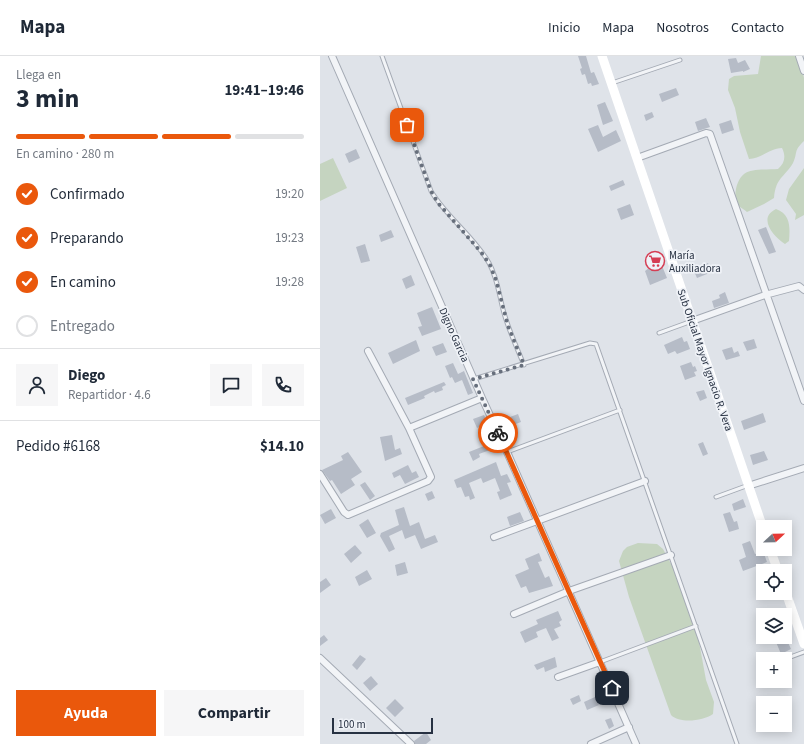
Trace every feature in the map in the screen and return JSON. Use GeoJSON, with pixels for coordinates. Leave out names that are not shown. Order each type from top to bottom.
{"type":"FeatureCollection","features":[{"type":"Feature","properties":{"kind":"street","name":"Digno Garcia"},"geometry":{"type":"LineString","coordinates":[[332,56],[473,379],[538,521],[636,744]]}},
{"type":"Feature","properties":{"kind":"street","name":"Sub Oficial Mayor Ignacio R. Vera"},"geometry":{"type":"LineString","coordinates":[[602,56],[760,520]]}},
{"type":"Feature","properties":{"kind":"street"},"geometry":{"type":"LineString","coordinates":[[798,56],[804,71]]}},
{"type":"Feature","properties":{"kind":"street"},"geometry":{"type":"LineString","coordinates":[[637,158],[706,134],[710,134],[765,295],[804,401]]}},
{"type":"Feature","properties":{"kind":"street"},"geometry":{"type":"LineString","coordinates":[[692,321],[765,295],[799,286],[804,290]]}},
{"type":"Feature","properties":{"kind":"street"},"geometry":{"type":"LineString","coordinates":[[320,474],[344,512],[348,515],[428,480],[431,477],[409,428],[368,351]]}},
{"type":"Feature","properties":{"kind":"street"},"geometry":{"type":"LineString","coordinates":[[409,428],[482,398]]}},
{"type":"Feature","properties":{"kind":"street"},"geometry":{"type":"LineString","coordinates":[[748,486],[804,468]]}},
{"type":"Feature","properties":{"kind":"street"},"geometry":{"type":"LineString","coordinates":[[494,537],[645,480]]}},
{"type":"Feature","properties":{"kind":"street"},"geometry":{"type":"LineString","coordinates":[[514,614],[569,591],[671,555]]}},
{"type":"Feature","properties":{"kind":"street"},"geometry":{"type":"LineString","coordinates":[[789,600],[804,644]]}},
{"type":"Feature","properties":{"kind":"street"},"geometry":{"type":"LineString","coordinates":[[321,660],[412,744]]}},
{"type":"Feature","properties":{"kind":"street"},"geometry":{"type":"LineString","coordinates":[[558,677],[600,662]]}},
{"type":"Feature","properties":{"kind":"street"},"geometry":{"type":"LineString","coordinates":[[591,744],[629,727]]}},
{"type":"Feature","properties":{"kind":"lane"},"geometry":{"type":"LineString","coordinates":[[382,56],[431,191],[438,203],[481,252],[490,265],[496,280],[508,326],[524,365]]}},
{"type":"Feature","properties":{"kind":"lane"},"geometry":{"type":"LineString","coordinates":[[612,83],[680,60]]}},
{"type":"Feature","properties":{"kind":"lane"},"geometry":{"type":"LineString","coordinates":[[660,333],[692,321]]}},
{"type":"Feature","properties":{"kind":"lane"},"geometry":{"type":"LineString","coordinates":[[473,379],[595,343],[645,480],[737,744]]}},
{"type":"Feature","properties":{"kind":"lane"},"geometry":{"type":"LineString","coordinates":[[507,452],[620,410]]}},
{"type":"Feature","properties":{"kind":"lane"},"geometry":{"type":"LineString","coordinates":[[716,497],[748,486]]}},
{"type":"Feature","properties":{"kind":"lane"},"geometry":{"type":"LineString","coordinates":[[600,662],[696,626]]}},
{"type":"Feature","properties":{"kind":"lane"},"geometry":{"type":"LineString","coordinates":[[792,656],[804,652]]}},
{"type":"Feature","properties":{"kind":"green space"},"geometry":{"type":"Polygon","coordinates":[[[761,56],[799,56],[804,78],[804,141],[797,150],[790,168],[781,178],[775,191],[774,198],[747,212],[737,203],[735,194],[741,177],[747,172],[751,171],[778,169],[784,159],[782,148],[778,148],[753,159],[749,159],[740,132],[735,108],[728,90],[729,79],[734,76],[758,74],[761,56]]]}},
{"type":"Feature","properties":{"kind":"green space"},"geometry":{"type":"Polygon","coordinates":[[[333,158],[347,188],[320,201],[320,164],[333,158]]]}},
{"type":"Feature","properties":{"kind":"green space"},"geometry":{"type":"Polygon","coordinates":[[[804,168],[804,215],[795,220],[796,214],[786,200],[789,189],[804,168]]]}},
{"type":"Feature","properties":{"kind":"green space"},"geometry":{"type":"Polygon","coordinates":[[[776,209],[781,211],[787,218],[790,231],[789,241],[785,244],[776,237],[769,227],[768,217],[770,213],[776,209]]]}},
{"type":"Feature","properties":{"kind":"green space"},"geometry":{"type":"Polygon","coordinates":[[[638,543],[657,544],[663,549],[677,575],[695,620],[706,680],[714,702],[713,714],[709,716],[698,720],[680,720],[671,715],[629,597],[619,561],[623,551],[627,547],[638,543]]]}},
{"type":"Feature","properties":{"kind":"building"},"geometry":{"type":"Polygon","coordinates":[[[578,56],[586,56],[591,73],[594,72],[599,84],[592,86],[591,83],[588,84],[585,74],[582,75],[580,69],[582,68],[578,56]]]}},
{"type":"Feature","properties":{"kind":"building"},"geometry":{"type":"Polygon","coordinates":[[[736,58],[738,63],[745,60],[750,69],[743,72],[731,73],[728,59],[736,58]]]}},
{"type":"Feature","properties":{"kind":"building"},"geometry":{"type":"Polygon","coordinates":[[[676,88],[679,95],[662,102],[659,94],[676,88]]]}},
{"type":"Feature","properties":{"kind":"building"},"geometry":{"type":"Polygon","coordinates":[[[605,102],[613,121],[603,125],[597,105],[605,102]]]}},
{"type":"Feature","properties":{"kind":"building"},"geometry":{"type":"Polygon","coordinates":[[[652,112],[654,117],[646,121],[644,115],[652,112]]]}},
{"type":"Feature","properties":{"kind":"building"},"geometry":{"type":"Polygon","coordinates":[[[706,118],[710,127],[698,131],[695,122],[706,118]]]}},
{"type":"Feature","properties":{"kind":"building"},"geometry":{"type":"Polygon","coordinates":[[[731,120],[734,130],[722,134],[719,124],[731,120]]]}},
{"type":"Feature","properties":{"kind":"building"},"geometry":{"type":"Polygon","coordinates":[[[598,125],[603,137],[616,130],[621,141],[598,152],[588,129],[598,125]]]}},
{"type":"Feature","properties":{"kind":"building"},"geometry":{"type":"Polygon","coordinates":[[[356,149],[360,158],[349,163],[345,154],[356,149]]]}},
{"type":"Feature","properties":{"kind":"building"},"geometry":{"type":"Polygon","coordinates":[[[623,180],[625,185],[611,191],[609,186],[623,180]]]}},
{"type":"Feature","properties":{"kind":"building"},"geometry":{"type":"Polygon","coordinates":[[[630,204],[634,215],[621,220],[617,209],[630,204]]]}},
{"type":"Feature","properties":{"kind":"building"},"geometry":{"type":"Polygon","coordinates":[[[766,227],[776,252],[769,254],[758,230],[766,227]]]}},
{"type":"Feature","properties":{"kind":"building"},"geometry":{"type":"Polygon","coordinates":[[[391,230],[394,237],[381,242],[379,235],[391,230]]]}},
{"type":"Feature","properties":{"kind":"building"},"geometry":{"type":"Polygon","coordinates":[[[365,244],[370,261],[361,263],[356,247],[365,244]]]}},
{"type":"Feature","properties":{"kind":"building"},"geometry":{"type":"Polygon","coordinates":[[[660,261],[667,278],[650,285],[645,271],[649,268],[648,266],[660,261]]]}},
{"type":"Feature","properties":{"kind":"building"},"geometry":{"type":"Polygon","coordinates":[[[708,263],[712,272],[697,278],[693,269],[708,263]]]}},
{"type":"Feature","properties":{"kind":"building"},"geometry":{"type":"Polygon","coordinates":[[[411,275],[415,285],[406,289],[402,279],[411,275]]]}},
{"type":"Feature","properties":{"kind":"building"},"geometry":{"type":"Polygon","coordinates":[[[725,292],[729,303],[714,308],[712,301],[720,298],[719,295],[725,292]]]}},
{"type":"Feature","properties":{"kind":"building"},"geometry":{"type":"Polygon","coordinates":[[[432,307],[441,329],[422,336],[418,327],[422,326],[417,313],[432,307]]]}},
{"type":"Feature","properties":{"kind":"building"},"geometry":{"type":"Polygon","coordinates":[[[682,337],[684,342],[687,341],[690,349],[677,354],[675,351],[668,354],[664,345],[682,337]]]}},
{"type":"Feature","properties":{"kind":"building"},"geometry":{"type":"Polygon","coordinates":[[[754,339],[757,348],[747,351],[743,342],[754,339]]]}},
{"type":"Feature","properties":{"kind":"building"},"geometry":{"type":"Polygon","coordinates":[[[416,340],[420,351],[393,364],[388,353],[416,340]]]}},
{"type":"Feature","properties":{"kind":"building"},"geometry":{"type":"Polygon","coordinates":[[[443,343],[447,352],[436,356],[432,347],[443,343]]]}},
{"type":"Feature","properties":{"kind":"building"},"geometry":{"type":"Polygon","coordinates":[[[732,347],[734,353],[738,351],[740,356],[726,360],[722,350],[732,347]]]}},
{"type":"Feature","properties":{"kind":"building"},"geometry":{"type":"Polygon","coordinates":[[[691,362],[697,371],[694,372],[696,376],[685,380],[680,366],[691,362]]]}},
{"type":"Feature","properties":{"kind":"building"},"geometry":{"type":"Polygon","coordinates":[[[453,363],[458,374],[464,371],[473,393],[468,395],[462,380],[455,383],[452,377],[450,378],[445,366],[453,363]]]}},
{"type":"Feature","properties":{"kind":"building"},"geometry":{"type":"Polygon","coordinates":[[[444,382],[446,385],[442,387],[443,390],[435,393],[434,391],[424,396],[425,398],[408,405],[405,398],[444,382]]]}},
{"type":"Feature","properties":{"kind":"building"},"geometry":{"type":"Polygon","coordinates":[[[704,390],[707,398],[700,401],[696,392],[704,390]]]}},
{"type":"Feature","properties":{"kind":"building"},"geometry":{"type":"Polygon","coordinates":[[[763,413],[766,422],[744,430],[741,421],[763,413]]]}},
{"type":"Feature","properties":{"kind":"building"},"geometry":{"type":"Polygon","coordinates":[[[518,414],[521,422],[513,425],[510,417],[518,414]]]}},
{"type":"Feature","properties":{"kind":"building"},"geometry":{"type":"Polygon","coordinates":[[[484,415],[488,423],[477,428],[473,419],[484,415]]]}},
{"type":"Feature","properties":{"kind":"building"},"geometry":{"type":"Polygon","coordinates":[[[392,435],[395,450],[400,448],[402,454],[385,461],[380,437],[392,435]]]}},
{"type":"Feature","properties":{"kind":"building"},"geometry":{"type":"Polygon","coordinates":[[[494,438],[498,447],[479,454],[480,457],[473,461],[469,452],[484,446],[483,443],[494,438]]]}},
{"type":"Feature","properties":{"kind":"building"},"geometry":{"type":"Polygon","coordinates":[[[703,442],[708,454],[703,456],[698,444],[703,442]]]}},
{"type":"Feature","properties":{"kind":"building"},"geometry":{"type":"Polygon","coordinates":[[[764,451],[768,460],[753,465],[750,455],[764,451]]]}},
{"type":"Feature","properties":{"kind":"building"},"geometry":{"type":"Polygon","coordinates":[[[348,452],[362,472],[351,479],[355,485],[341,494],[332,480],[330,481],[322,470],[343,460],[341,456],[348,452]]]}},
{"type":"Feature","properties":{"kind":"building"},"geometry":{"type":"Polygon","coordinates":[[[496,462],[501,476],[507,474],[511,482],[507,483],[512,495],[500,500],[497,492],[500,491],[495,478],[483,483],[481,478],[469,483],[475,498],[470,500],[469,496],[465,497],[461,487],[457,488],[454,480],[496,462]]]}},
{"type":"Feature","properties":{"kind":"building"},"geometry":{"type":"Polygon","coordinates":[[[408,465],[412,473],[416,471],[419,477],[405,484],[400,475],[394,478],[392,473],[408,465]]]}},
{"type":"Feature","properties":{"kind":"building"},"geometry":{"type":"Polygon","coordinates":[[[365,482],[375,496],[370,500],[360,485],[365,482]]]}},
{"type":"Feature","properties":{"kind":"building"},"geometry":{"type":"Polygon","coordinates":[[[432,491],[435,498],[428,501],[425,494],[432,491]]]}},
{"type":"Feature","properties":{"kind":"building"},"geometry":{"type":"Polygon","coordinates":[[[743,499],[746,507],[734,511],[732,504],[743,499]]]}},
{"type":"Feature","properties":{"kind":"building"},"geometry":{"type":"Polygon","coordinates":[[[404,507],[410,526],[419,522],[425,539],[435,535],[438,542],[421,549],[415,535],[405,539],[402,530],[389,536],[395,549],[389,552],[380,536],[381,533],[399,525],[395,510],[404,507]]]}},
{"type":"Feature","properties":{"kind":"building"},"geometry":{"type":"Polygon","coordinates":[[[331,509],[336,518],[325,524],[320,515],[331,509]]]}},
{"type":"Feature","properties":{"kind":"building"},"geometry":{"type":"Polygon","coordinates":[[[520,512],[524,521],[510,526],[507,517],[520,512]]]}},
{"type":"Feature","properties":{"kind":"building"},"geometry":{"type":"Polygon","coordinates":[[[730,512],[734,522],[737,521],[739,529],[729,532],[723,514],[730,512]]]}},
{"type":"Feature","properties":{"kind":"building"},"geometry":{"type":"Polygon","coordinates":[[[368,519],[376,533],[367,538],[359,525],[368,519]]]}},
{"type":"Feature","properties":{"kind":"building"},"geometry":{"type":"Polygon","coordinates":[[[750,541],[756,556],[765,556],[767,562],[756,564],[756,566],[743,571],[739,560],[746,557],[742,544],[750,541]]]}},
{"type":"Feature","properties":{"kind":"building"},"geometry":{"type":"Polygon","coordinates":[[[355,545],[362,553],[351,563],[344,554],[355,545]]]}},
{"type":"Feature","properties":{"kind":"building"},"geometry":{"type":"Polygon","coordinates":[[[539,553],[542,561],[538,562],[545,578],[549,576],[553,586],[529,593],[526,586],[521,588],[515,575],[529,569],[525,559],[539,553]]]}},
{"type":"Feature","properties":{"kind":"building"},"geometry":{"type":"Polygon","coordinates":[[[405,562],[408,573],[397,576],[395,565],[405,562]]]}},
{"type":"Feature","properties":{"kind":"building"},"geometry":{"type":"Polygon","coordinates":[[[367,570],[372,579],[359,586],[355,577],[367,570]]]}},
{"type":"Feature","properties":{"kind":"building"},"geometry":{"type":"Polygon","coordinates":[[[326,578],[331,585],[320,593],[320,582],[326,578]]]}},
{"type":"Feature","properties":{"kind":"building"},"geometry":{"type":"Polygon","coordinates":[[[558,611],[562,620],[559,622],[561,626],[554,629],[559,638],[552,641],[546,628],[536,632],[538,637],[525,643],[520,632],[538,624],[536,620],[558,611]]]}},
{"type":"Feature","properties":{"kind":"building"},"geometry":{"type":"Polygon","coordinates":[[[324,635],[328,640],[320,646],[320,638],[324,635]]]}},
{"type":"Feature","properties":{"kind":"building"},"geometry":{"type":"Polygon","coordinates":[[[777,644],[789,644],[791,649],[785,652],[780,652],[777,644]]]}},
{"type":"Feature","properties":{"kind":"building"},"geometry":{"type":"Polygon","coordinates":[[[360,655],[366,659],[357,670],[352,665],[360,655]]]}},
{"type":"Feature","properties":{"kind":"building"},"geometry":{"type":"Polygon","coordinates":[[[555,657],[557,667],[545,672],[544,667],[537,670],[534,665],[555,657]]]}},
{"type":"Feature","properties":{"kind":"building"},"geometry":{"type":"Polygon","coordinates":[[[371,676],[378,684],[370,691],[363,683],[371,676]]]}},
{"type":"Feature","properties":{"kind":"building"},"geometry":{"type":"Polygon","coordinates":[[[579,695],[581,701],[573,705],[570,699],[579,695]]]}},
{"type":"Feature","properties":{"kind":"building"},"geometry":{"type":"Polygon","coordinates":[[[595,697],[599,705],[587,710],[584,702],[595,697]]]}},
{"type":"Feature","properties":{"kind":"building"},"geometry":{"type":"Polygon","coordinates":[[[395,699],[404,708],[395,717],[386,708],[395,699]]]}},
{"type":"Feature","properties":{"kind":"building"},"geometry":{"type":"Polygon","coordinates":[[[611,718],[614,726],[609,729],[605,720],[611,718]]]}},
{"type":"Feature","properties":{"kind":"building"},"geometry":{"type":"Polygon","coordinates":[[[426,732],[431,740],[426,744],[415,744],[414,741],[426,732]]]}},
{"type":"Feature","properties":{"kind":"way so far"},"geometry":{"type":"LineString","coordinates":[[407,125],[431,191],[438,203],[486,258],[494,273],[499,288],[504,314],[524,365],[473,379],[498,433]]}},
{"type":"Feature","properties":{"kind":"place","name":"María Auxiliadora"},"geometry":{"type":"Point","coordinates":[655,261]}},
{"type":"Feature","properties":{"kind":"route"},"geometry":{"type":"LineString","coordinates":[[498,433],[612,688]]}}]}
